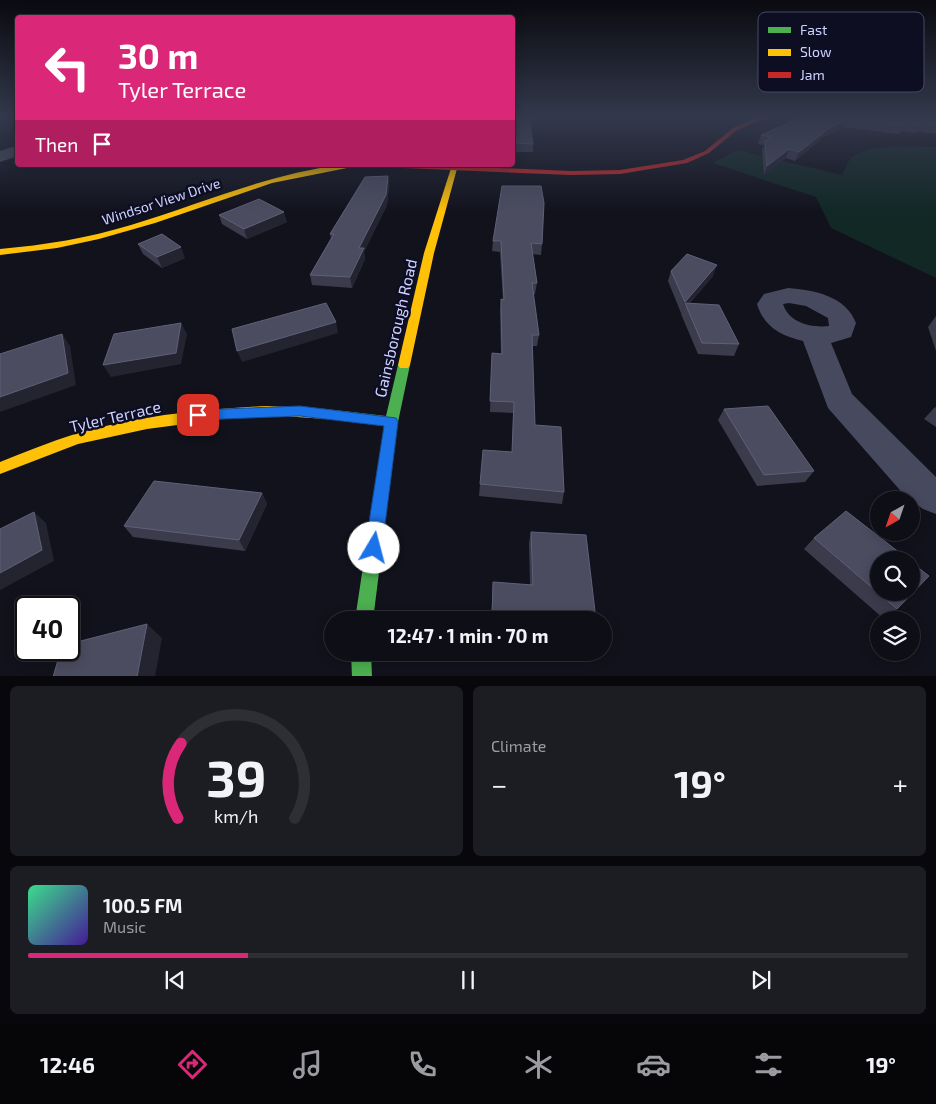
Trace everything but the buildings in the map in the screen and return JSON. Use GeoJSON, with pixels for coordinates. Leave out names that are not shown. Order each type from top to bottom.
{"type":"FeatureCollection","features":[{"type":"Feature","properties":{"kind":"street"},"geometry":{"type":"LineString","coordinates":[[454,167],[570,173],[620,172],[685,162],[710,150]]}},
{"type":"Feature","properties":{"kind":"street"},"geometry":{"type":"LineString","coordinates":[[0,157],[15,151]]}},
{"type":"Feature","properties":{"kind":"street","name":"Windsor View Drive"},"geometry":{"type":"LineString","coordinates":[[0,252],[66,243],[126,230],[257,184],[314,170],[341,167]]}},
{"type":"Feature","properties":{"kind":"street","name":"Gainsborough Road"},"geometry":{"type":"LineString","coordinates":[[365,611],[391,422],[429,253],[454,167]]}},
{"type":"Feature","properties":{"kind":"street"},"geometry":{"type":"LineString","coordinates":[[814,336],[838,400],[919,486],[936,497]]}},
{"type":"Feature","properties":{"kind":"street","name":"Tyler Terrace"},"geometry":{"type":"LineString","coordinates":[[0,468],[88,436],[198,415],[300,411],[391,422]]}},
{"type":"Feature","properties":{"kind":"street"},"geometry":{"type":"LineString","coordinates":[[361,661],[362,676]]}},
{"type":"Feature","properties":{"kind":"green space"},"geometry":{"type":"Polygon","coordinates":[[[737,150],[842,175],[851,157],[868,150],[936,150],[936,278],[831,228],[816,197],[713,163],[737,150]]]}},
{"type":"Feature","properties":{"kind":"traffic: fast"},"geometry":{"type":"LineString","coordinates":[[365,611],[391,422],[404,365]]}},
{"type":"Feature","properties":{"kind":"traffic: fast"},"geometry":{"type":"LineString","coordinates":[[326,414],[391,422]]}},
{"type":"Feature","properties":{"kind":"traffic: fast"},"geometry":{"type":"LineString","coordinates":[[361,661],[362,676]]}},
{"type":"Feature","properties":{"kind":"traffic: slow"},"geometry":{"type":"LineString","coordinates":[[0,252],[57,245],[99,237],[269,181],[314,171],[344,167]]}},
{"type":"Feature","properties":{"kind":"traffic: slow"},"geometry":{"type":"LineString","coordinates":[[404,365],[429,253],[454,167]]}},
{"type":"Feature","properties":{"kind":"traffic: slow"},"geometry":{"type":"LineString","coordinates":[[0,468],[78,439],[177,419],[238,412],[268,411],[326,414]]}},
{"type":"Feature","properties":{"kind":"traffic: jam"},"geometry":{"type":"LineString","coordinates":[[427,167],[571,173],[620,172],[685,162],[710,150]]}},
{"type":"Feature","properties":{"kind":"route"},"geometry":{"type":"LineString","coordinates":[[198,415],[300,411],[391,422],[374,548]]}}]}
